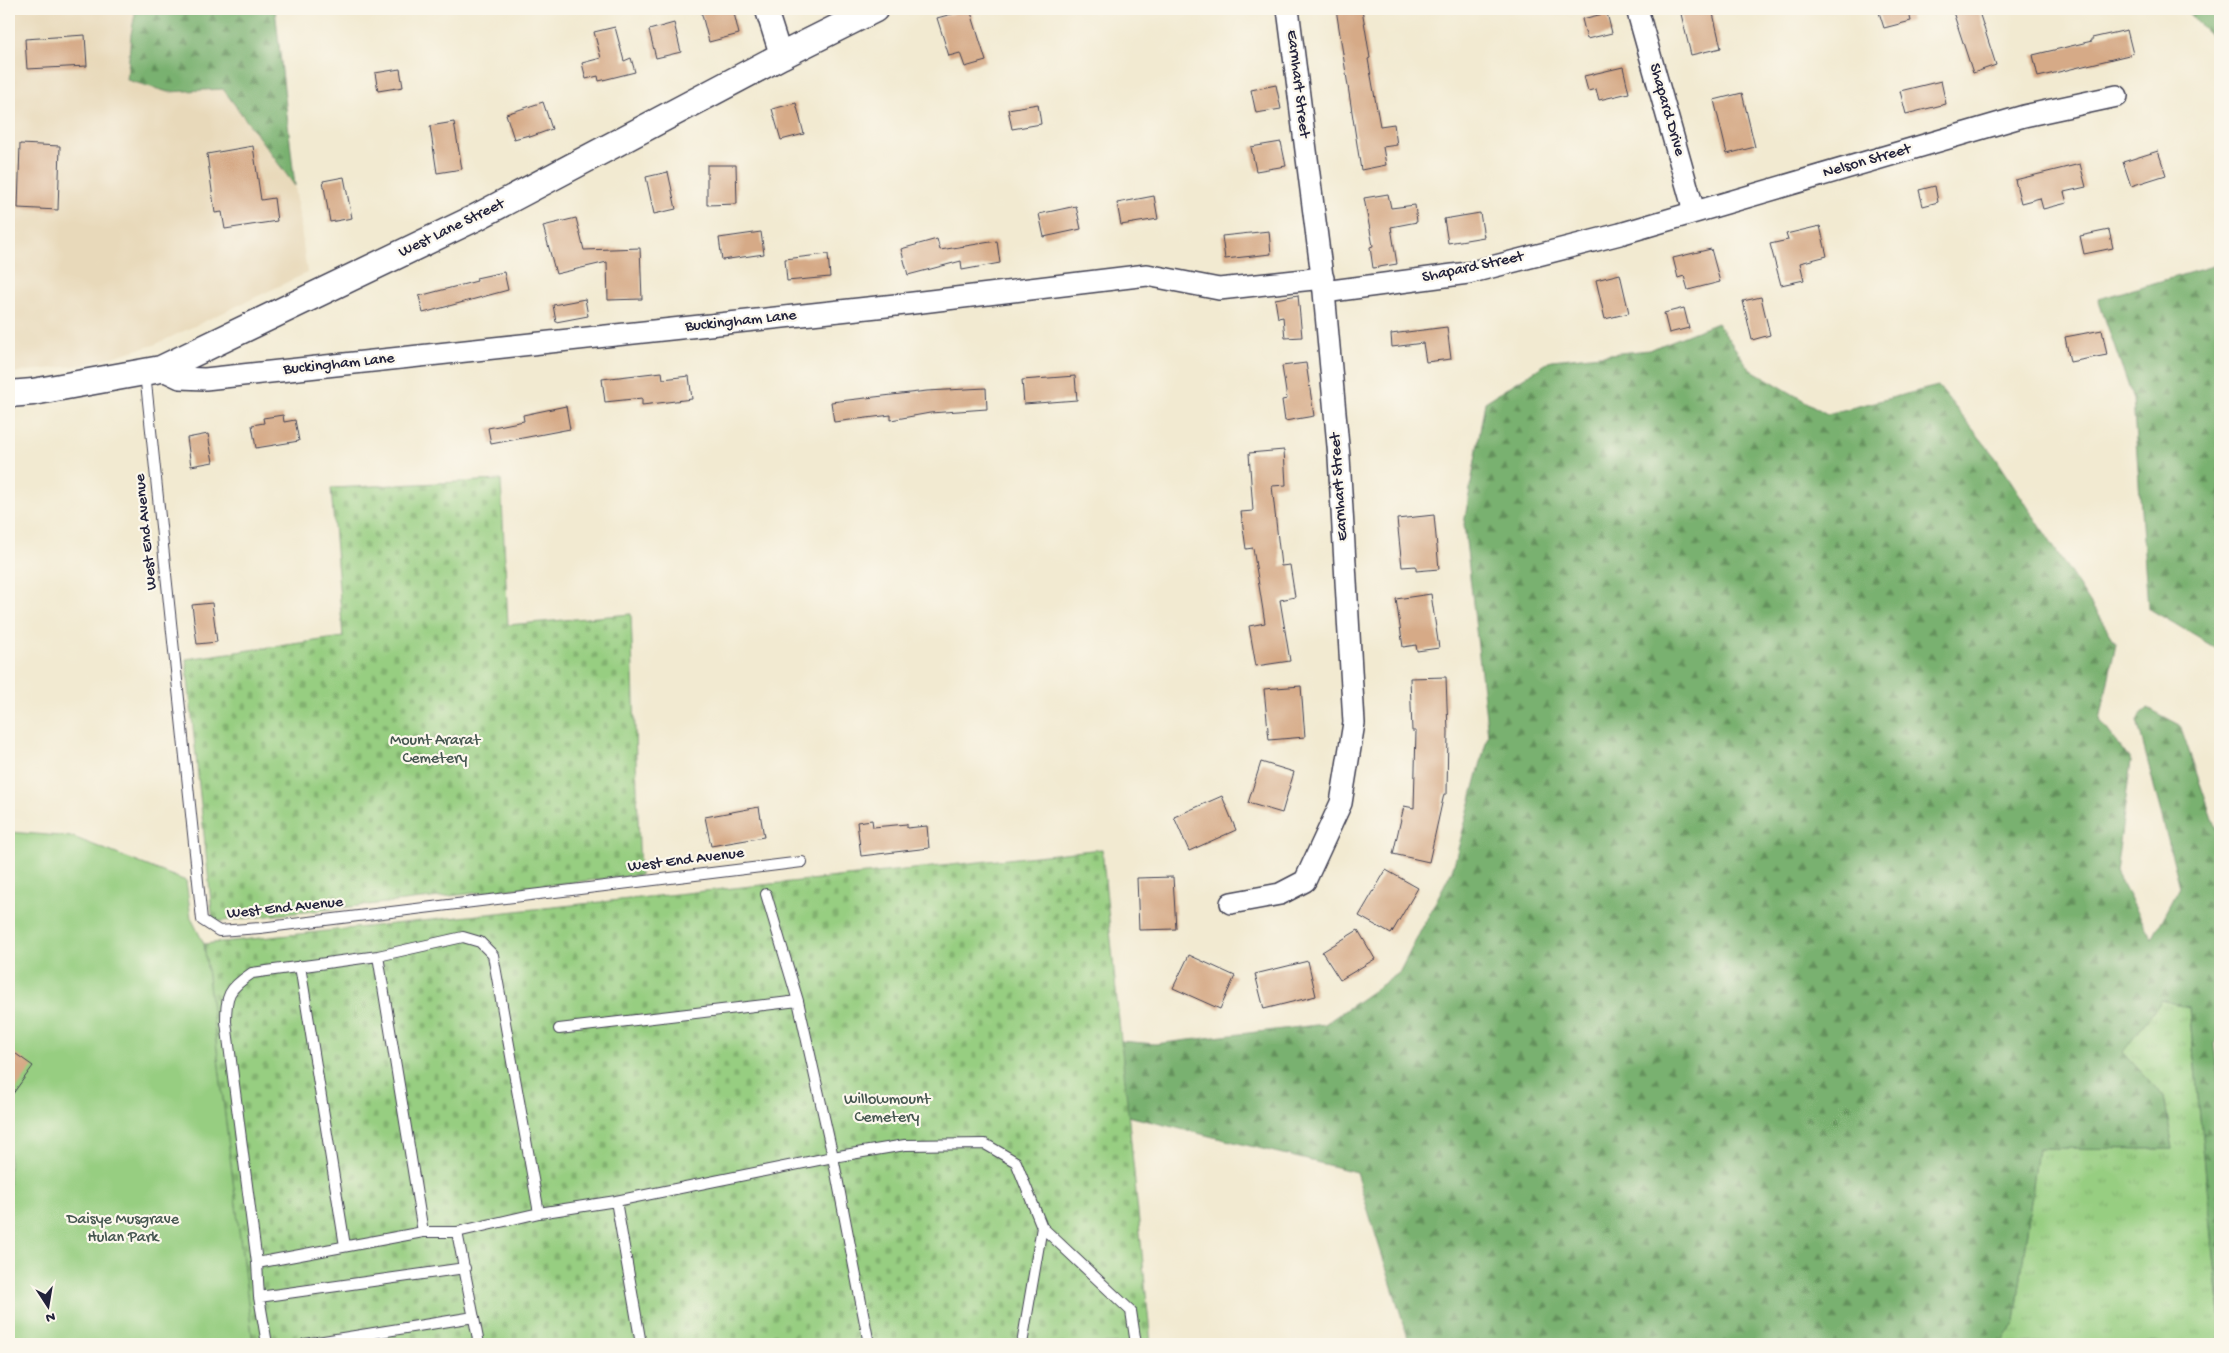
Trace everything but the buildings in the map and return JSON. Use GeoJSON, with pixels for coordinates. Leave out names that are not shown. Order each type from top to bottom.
{"type":"FeatureCollection","features":[{"type":"Feature","properties":{"kind":"street"},"geometry":{"type":"LineString","coordinates":[[766,9],[781,56]]}},
{"type":"Feature","properties":{"kind":"street","name":"West Lane Street"},"geometry":{"type":"LineString","coordinates":[[9,394],[33,392],[153,370],[475,218],[781,56],[875,9]]}},
{"type":"Feature","properties":{"kind":"street","name":"Earnhart Street"},"geometry":{"type":"LineString","coordinates":[[1231,903],[1280,894],[1305,881],[1341,803],[1354,723],[1339,457],[1324,285],[1288,9]]}},
{"type":"Feature","properties":{"kind":"street","name":"Shapard Drive"},"geometry":{"type":"LineString","coordinates":[[1637,9],[1694,211]]}},
{"type":"Feature","properties":{"kind":"street","name":"Nelson Street"},"geometry":{"type":"LineString","coordinates":[[1620,234],[2024,116],[2117,96]]}},
{"type":"Feature","properties":{"kind":"street","name":"Shapard Street"},"geometry":{"type":"LineString","coordinates":[[1324,285],[1468,273],[1620,234]]}},
{"type":"Feature","properties":{"kind":"street","name":"Buckingham Lane"},"geometry":{"type":"LineString","coordinates":[[153,370],[180,378],[205,380],[895,305],[1147,275],[1219,288],[1324,285]]}},
{"type":"Feature","properties":{"kind":"lane","name":"West End Avenue"},"geometry":{"type":"LineString","coordinates":[[153,370],[202,920],[219,932],[802,862]]}},
{"type":"Feature","properties":{"kind":"lane"},"geometry":{"type":"LineString","coordinates":[[766,894],[798,1001],[833,1157],[869,1344]]}},
{"type":"Feature","properties":{"kind":"lane"},"geometry":{"type":"LineString","coordinates":[[267,1344],[259,1297],[257,1263],[226,1022],[226,999],[238,982],[252,973],[378,956],[463,937],[480,942],[493,955],[539,1213]]}},
{"type":"Feature","properties":{"kind":"lane"},"geometry":{"type":"LineString","coordinates":[[378,956],[423,1232]]}},
{"type":"Feature","properties":{"kind":"lane"},"geometry":{"type":"LineString","coordinates":[[300,966],[345,1246]]}},
{"type":"Feature","properties":{"kind":"lane"},"geometry":{"type":"LineString","coordinates":[[559,1029],[798,1001]]}},
{"type":"Feature","properties":{"kind":"lane"},"geometry":{"type":"LineString","coordinates":[[257,1263],[423,1232],[457,1232],[539,1213],[616,1201],[833,1157],[905,1145],[985,1144],[1016,1162],[1042,1227],[1131,1311],[1136,1344]]}},
{"type":"Feature","properties":{"kind":"lane"},"geometry":{"type":"LineString","coordinates":[[616,1201],[641,1344]]}},
{"type":"Feature","properties":{"kind":"lane"},"geometry":{"type":"LineString","coordinates":[[1022,1344],[1042,1227]]}},
{"type":"Feature","properties":{"kind":"lane"},"geometry":{"type":"LineString","coordinates":[[457,1232],[479,1344]]}},
{"type":"Feature","properties":{"kind":"lane"},"geometry":{"type":"LineString","coordinates":[[259,1297],[465,1268]]}},
{"type":"Feature","properties":{"kind":"lane"},"geometry":{"type":"LineString","coordinates":[[305,1344],[474,1317]]}},
{"type":"Feature","properties":{"kind":"shaded area"},"geometry":{"type":"Polygon","coordinates":[[[9,9],[136,9],[131,33],[127,80],[168,92],[223,89],[295,186],[307,273],[154,345],[83,365],[9,373],[9,9]]]}},
{"type":"Feature","properties":{"kind":"green space"},"geometry":{"type":"Polygon","coordinates":[[[136,9],[275,9],[295,186],[223,89],[168,92],[127,80],[131,34],[136,9]]]}},
{"type":"Feature","properties":{"kind":"green space"},"geometry":{"type":"Polygon","coordinates":[[[2184,9],[2220,9],[2220,45],[2184,9]]]}},
{"type":"Feature","properties":{"kind":"green space"},"geometry":{"type":"Polygon","coordinates":[[[2220,264],[2219,650],[2148,608],[2133,399],[2098,299],[2220,264]]]}},
{"type":"Feature","properties":{"kind":"green space"},"geometry":{"type":"Polygon","coordinates":[[[1717,323],[1750,369],[1827,414],[1938,386],[1996,458],[2116,643],[2100,720],[2131,761],[2116,872],[2152,939],[2180,887],[2137,720],[2148,708],[2180,725],[2220,841],[2220,1035],[2214,1044],[2220,1092],[2220,1315],[2189,1008],[2162,1000],[2123,1052],[2164,1097],[2173,1149],[2038,1148],[2015,1321],[2002,1344],[1410,1344],[1356,1172],[1128,1116],[1121,1041],[1155,1044],[1325,1024],[1399,973],[1453,868],[1488,735],[1464,524],[1485,402],[1552,360],[1649,350],[1717,323]]]}},
{"type":"Feature","properties":{"kind":"green space","name":"Mount Ararat Cemetery"},"geometry":{"type":"Polygon","coordinates":[[[501,480],[508,625],[631,614],[640,875],[213,922],[186,659],[343,637],[331,488],[501,480]]]}},
{"type":"Feature","properties":{"kind":"green space","name":"Daisye Musgrave Hulan Park"},"geometry":{"type":"Polygon","coordinates":[[[9,832],[73,837],[186,881],[191,918],[204,944],[253,1344],[9,1344],[9,832]]]}},
{"type":"Feature","properties":{"kind":"green space","name":"Willowmount Cemetery"},"geometry":{"type":"Polygon","coordinates":[[[1102,849],[1151,1344],[253,1344],[204,944],[1102,849]]]}},
{"type":"Feature","properties":{"kind":"green space"},"geometry":{"type":"Polygon","coordinates":[[[2162,1000],[2189,1008],[2220,1315],[2220,1344],[2002,1344],[2015,1321],[2038,1148],[2173,1149],[2164,1097],[2122,1052],[2162,1000]]]}}]}
